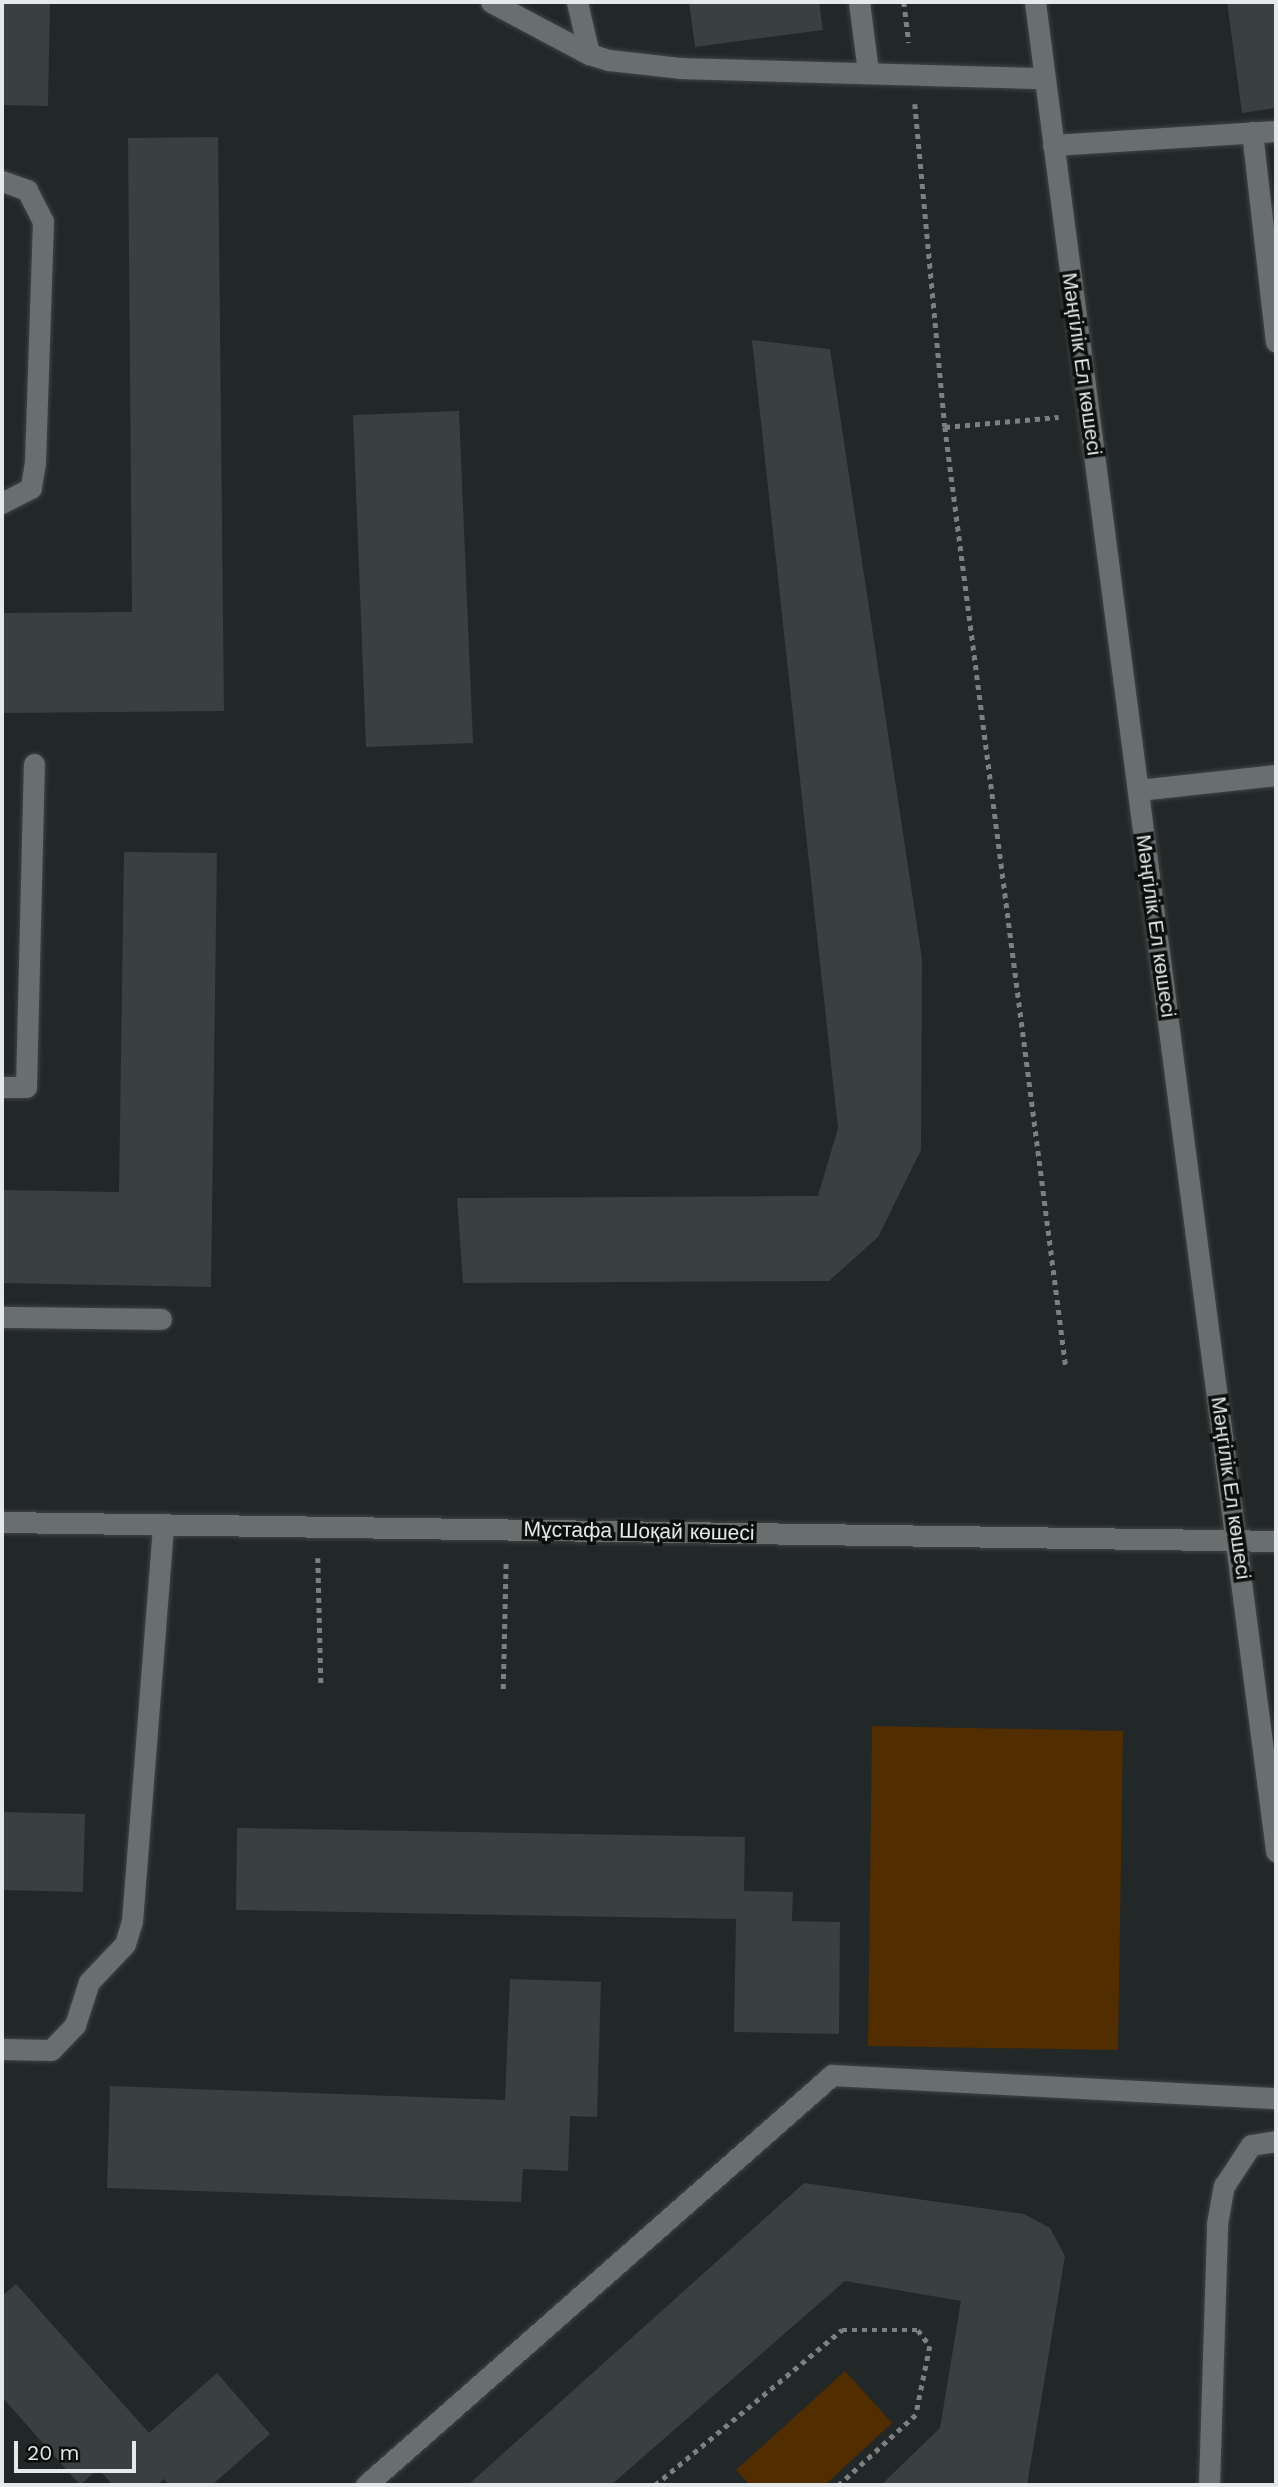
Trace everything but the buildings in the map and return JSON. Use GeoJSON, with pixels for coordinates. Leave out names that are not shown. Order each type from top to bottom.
{"type":"FeatureCollection","features":[{"type":"Feature","properties":{"kind":"street"},"geometry":{"type":"LineString","coordinates":[[491,2],[589,54],[680,68],[868,71],[1043,78]]}},
{"type":"Feature","properties":{"kind":"street"},"geometry":{"type":"LineString","coordinates":[[577,2],[589,54]]}},
{"type":"Feature","properties":{"kind":"street"},"geometry":{"type":"LineString","coordinates":[[859,2],[868,71]]}},
{"type":"Feature","properties":{"kind":"street","name":"Мәңгілік Ел көшесі"},"geometry":{"type":"LineString","coordinates":[[1035,2],[1276,1851]]}},
{"type":"Feature","properties":{"kind":"street"},"geometry":{"type":"LineString","coordinates":[[1053,145],[1276,131]]}},
{"type":"Feature","properties":{"kind":"street"},"geometry":{"type":"LineString","coordinates":[[1252,132],[1276,342]]}},
{"type":"Feature","properties":{"kind":"street"},"geometry":{"type":"LineString","coordinates":[[2,181],[27,190],[43,221],[35,462],[30,488],[2,503]]}},
{"type":"Feature","properties":{"kind":"street"},"geometry":{"type":"LineString","coordinates":[[2,1087],[26,1087],[34,764]]}},
{"type":"Feature","properties":{"kind":"street"},"geometry":{"type":"LineString","coordinates":[[1138,790],[1276,775]]}},
{"type":"Feature","properties":{"kind":"street"},"geometry":{"type":"LineString","coordinates":[[2,1317],[161,1319]]}},
{"type":"Feature","properties":{"kind":"street","name":"Мұстафа Шоқай көшесі"},"geometry":{"type":"LineString","coordinates":[[2,1522],[1276,1541]]}},
{"type":"Feature","properties":{"kind":"street"},"geometry":{"type":"LineString","coordinates":[[2,2049],[51,2050],[75,2025],[89,1982],[125,1944],[129,1932],[163,1524]]}},
{"type":"Feature","properties":{"kind":"street"},"geometry":{"type":"LineString","coordinates":[[366,2485],[832,2075],[1276,2098]]}},
{"type":"Feature","properties":{"kind":"street"},"geometry":{"type":"LineString","coordinates":[[1209,2485],[1217,2224],[1224,2186],[1251,2145],[1276,2141]]}},
{"type":"Feature","properties":{"kind":"path"},"geometry":{"type":"LineString","coordinates":[[904,2],[945,427],[1066,1368]]}},
{"type":"Feature","properties":{"kind":"path"},"geometry":{"type":"LineString","coordinates":[[945,427],[1088,415]]}},
{"type":"Feature","properties":{"kind":"path"},"geometry":{"type":"LineString","coordinates":[[317,1527],[321,1683]]}},
{"type":"Feature","properties":{"kind":"path"},"geometry":{"type":"LineString","coordinates":[[503,1689],[507,1529]]}},
{"type":"Feature","properties":{"kind":"path"},"geometry":{"type":"LineString","coordinates":[[655,2485],[842,2330],[918,2330],[930,2346],[916,2415],[839,2485]]}},
{"type":"Feature","properties":{"kind":"shaded area"},"geometry":{"type":"Polygon","coordinates":[[[872,1726],[1123,1731],[1118,2050],[868,2046],[872,1726]]]}},
{"type":"Feature","properties":{"kind":"shaded area"},"geometry":{"type":"Polygon","coordinates":[[[845,2371],[892,2423],[825,2485],[750,2485],[736,2470],[845,2371]]]}}]}
